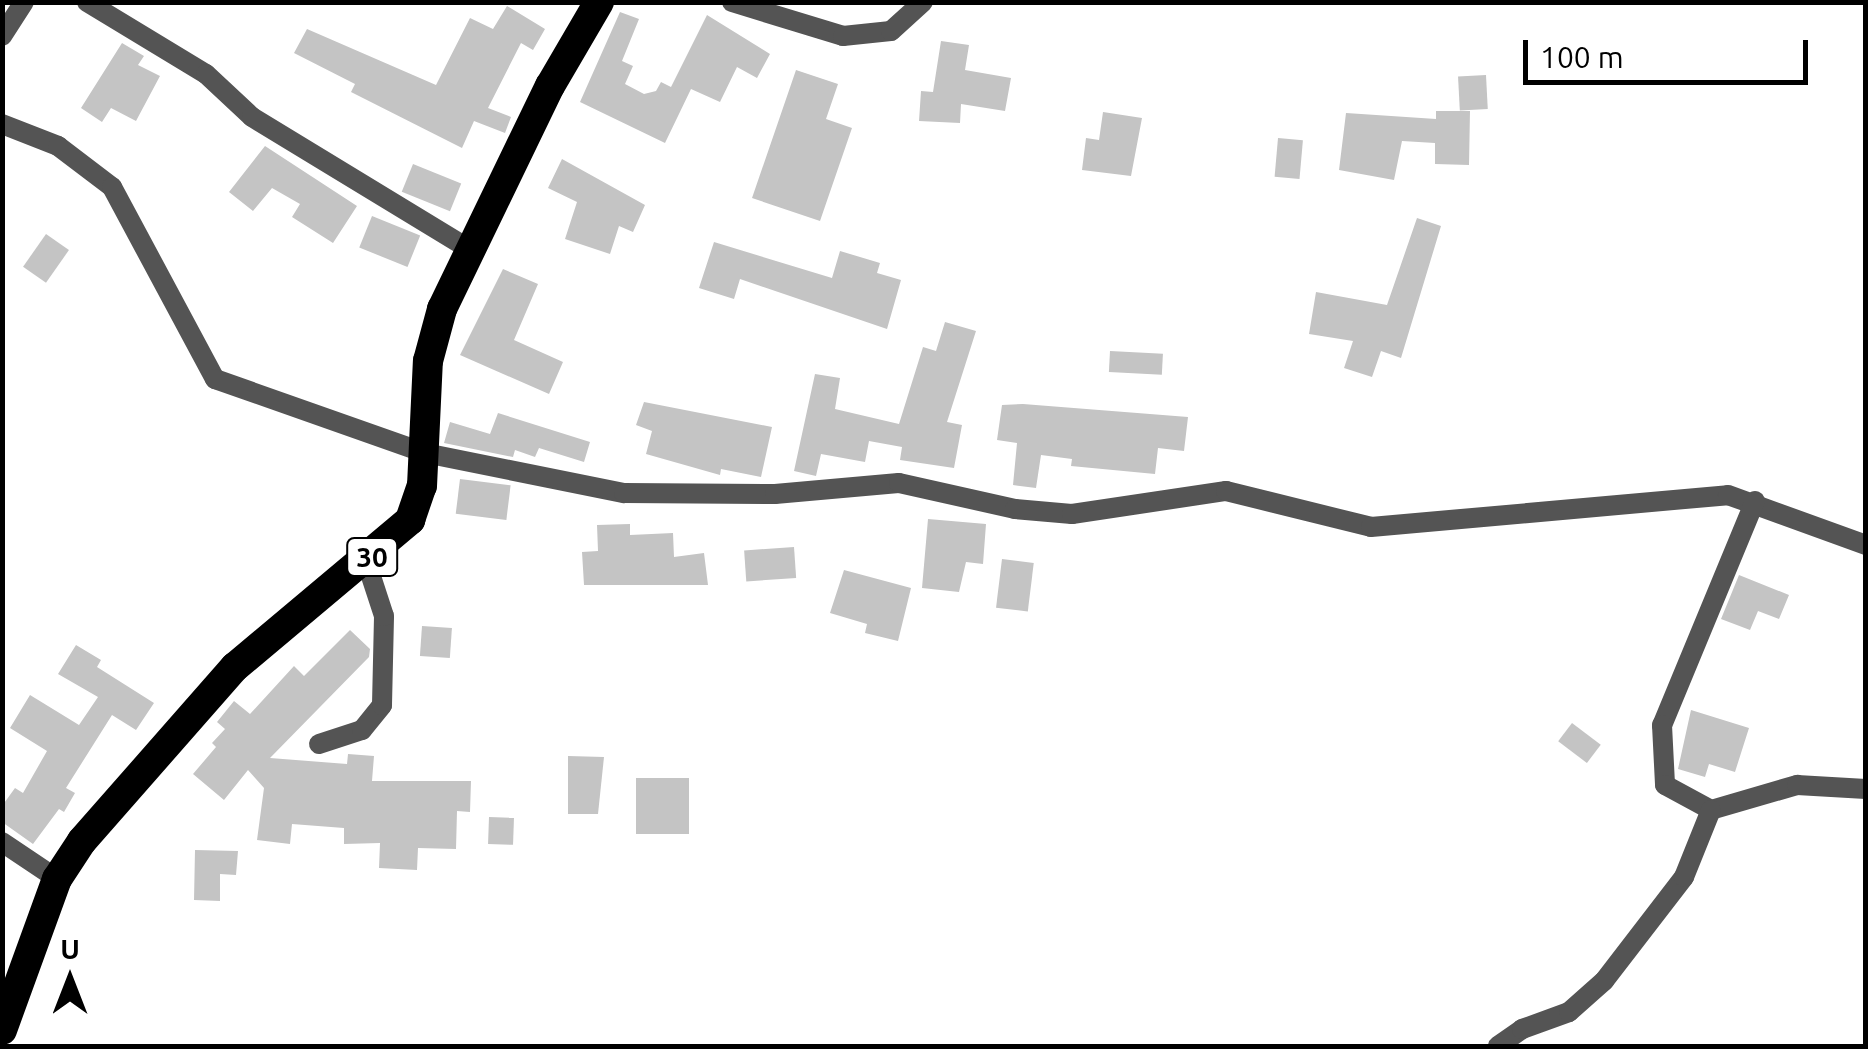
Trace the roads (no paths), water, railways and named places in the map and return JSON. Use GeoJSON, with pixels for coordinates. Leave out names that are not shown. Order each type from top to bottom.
{"type":"FeatureCollection","features":[{"type":"Feature","properties":{"kind":"highway","name":"30"},"geometry":{"type":"LineString","coordinates":[[2,1030],[57,879],[125,788],[235,667],[366,561],[410,520],[425,452],[428,361],[468,250],[599,2]]}},
{"type":"Feature","properties":{"kind":"street"},"geometry":{"type":"LineString","coordinates":[[2,36],[24,2]]}},
{"type":"Feature","properties":{"kind":"street"},"geometry":{"type":"LineString","coordinates":[[88,2],[206,74],[252,118],[468,250]]}},
{"type":"Feature","properties":{"kind":"street"},"geometry":{"type":"LineString","coordinates":[[732,2],[843,36],[892,31],[923,2]]}},
{"type":"Feature","properties":{"kind":"street"},"geometry":{"type":"LineString","coordinates":[[2,124],[58,146],[112,186],[215,379],[425,452],[624,494],[775,494],[898,483],[1015,510],[1072,514],[1226,491],[1371,527],[1701,495],[1756,501],[1866,545]]}},
{"type":"Feature","properties":{"kind":"street"},"geometry":{"type":"LineString","coordinates":[[1756,501],[1658,742],[1665,785],[1712,810],[1797,785],[1866,789]]}},
{"type":"Feature","properties":{"kind":"street"},"geometry":{"type":"LineString","coordinates":[[318,744],[362,730],[382,705],[384,616],[366,561]]}},
{"type":"Feature","properties":{"kind":"street"},"geometry":{"type":"LineString","coordinates":[[1498,1046],[1534,1024],[1569,1012],[1604,981],[1684,877],[1712,810]]}},
{"type":"Feature","properties":{"kind":"street"},"geometry":{"type":"LineString","coordinates":[[2,842],[57,879]]}}]}
